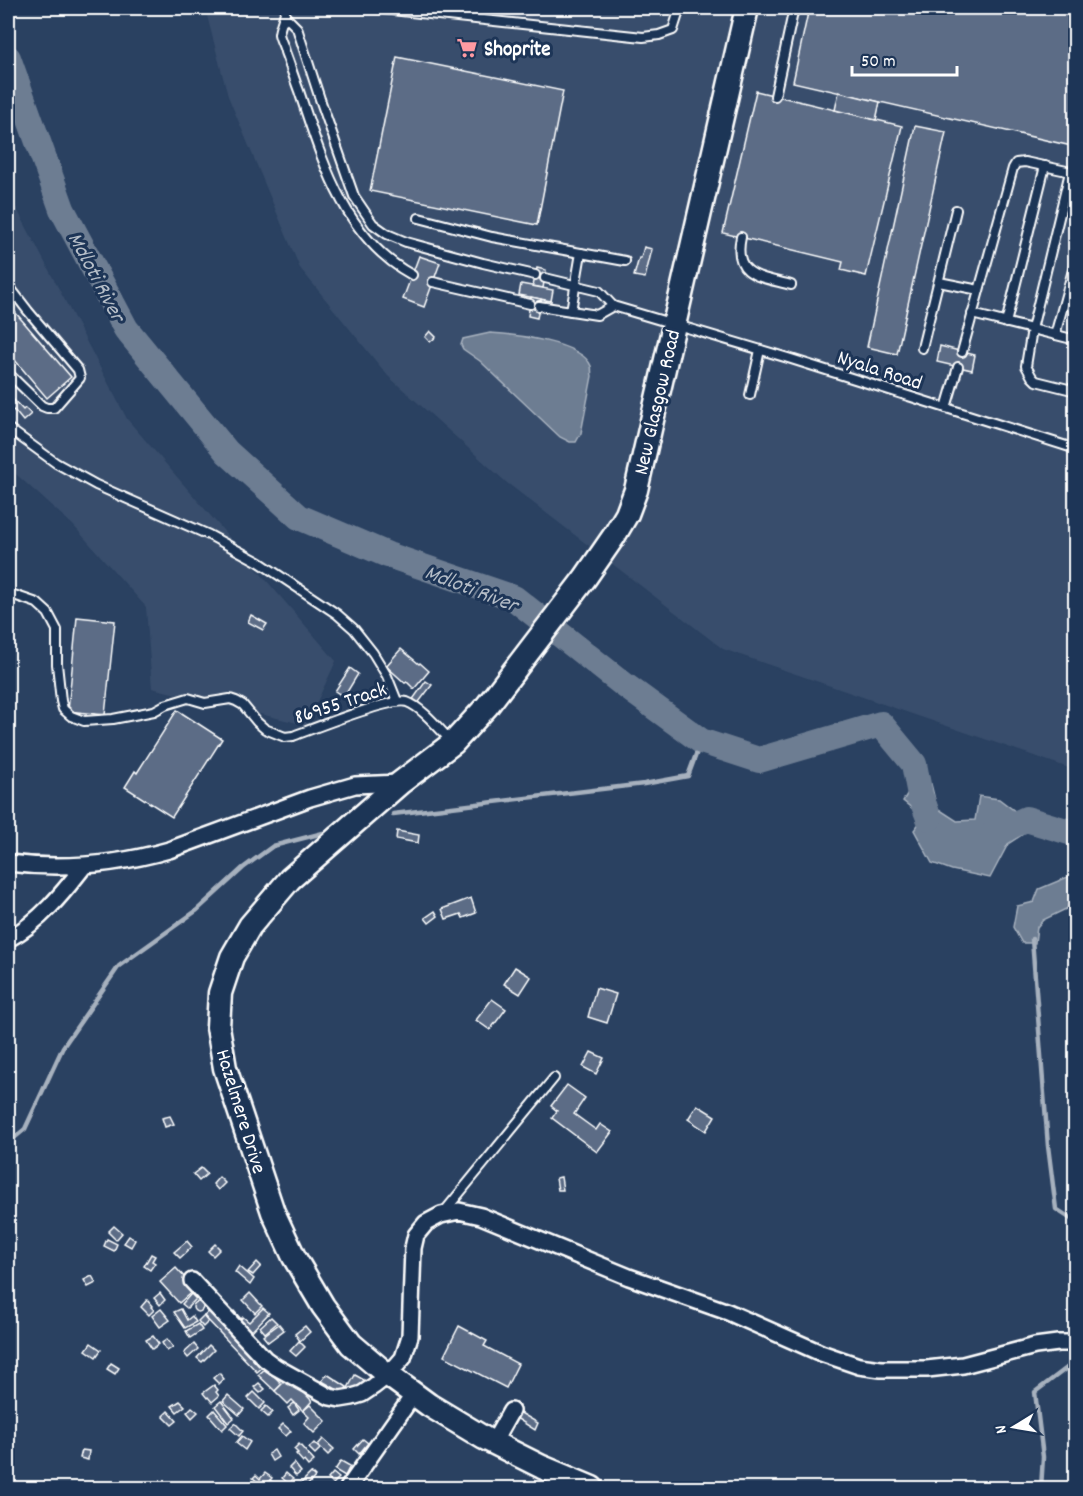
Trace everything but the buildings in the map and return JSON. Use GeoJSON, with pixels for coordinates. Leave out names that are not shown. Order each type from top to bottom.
{"type":"FeatureCollection","features":[{"type":"Feature","properties":{"kind":"street","name":"New Glasgow Road"},"geometry":{"type":"LineString","coordinates":[[453,743],[488,706],[585,578],[627,514],[636,490],[747,8]]}},
{"type":"Feature","properties":{"kind":"street","name":"Hazelmere Drive"},"geometry":{"type":"LineString","coordinates":[[453,743],[400,783],[290,879],[250,926],[232,957],[220,993],[219,1027],[225,1068],[273,1212],[294,1257],[323,1306],[351,1344],[429,1405],[494,1443],[592,1488]]}},
{"type":"Feature","properties":{"kind":"street"},"geometry":{"type":"LineString","coordinates":[[8,863],[47,867],[84,866],[121,861],[169,850],[310,798],[355,785],[400,783]]}},
{"type":"Feature","properties":{"kind":"street"},"geometry":{"type":"LineString","coordinates":[[8,939],[19,933],[42,913],[84,866]]}},
{"type":"Feature","properties":{"kind":"street"},"geometry":{"type":"LineString","coordinates":[[192,1281],[265,1359],[285,1373],[340,1399],[362,1394],[388,1375],[404,1358],[410,1336],[413,1248],[416,1235],[426,1223],[441,1215],[459,1211],[481,1216],[629,1277],[728,1312],[820,1353],[859,1366],[881,1369],[927,1369],[963,1365],[1035,1346],[1076,1343]]}},
{"type":"Feature","properties":{"kind":"street"},"geometry":{"type":"LineString","coordinates":[[348,1488],[414,1394]]}},
{"type":"Feature","properties":{"kind":"street"},"geometry":{"type":"LineString","coordinates":[[494,1443],[511,1411]]}},
{"type":"Feature","properties":{"kind":"lane"},"geometry":{"type":"LineString","coordinates":[[373,8],[643,37],[673,30],[680,8]]}},
{"type":"Feature","properties":{"kind":"lane"},"geometry":{"type":"LineString","coordinates":[[775,96],[794,8]]}},
{"type":"Feature","properties":{"kind":"lane"},"geometry":{"type":"LineString","coordinates":[[286,12],[279,32],[312,131],[340,200],[354,223],[369,241],[393,264],[412,275]]}},
{"type":"Feature","properties":{"kind":"lane"},"geometry":{"type":"LineString","coordinates":[[286,12],[297,28],[354,196],[373,224],[387,234],[406,242],[535,275]]}},
{"type":"Feature","properties":{"kind":"lane"},"geometry":{"type":"LineString","coordinates":[[962,352],[1016,163],[1045,166],[1073,173],[1032,329],[1026,366],[1036,381],[1076,391]]}},
{"type":"Feature","properties":{"kind":"lane"},"geometry":{"type":"LineString","coordinates":[[1006,323],[1045,166]]}},
{"type":"Feature","properties":{"kind":"lane"},"geometry":{"type":"LineString","coordinates":[[922,348],[957,210]]}},
{"type":"Feature","properties":{"kind":"lane"},"geometry":{"type":"LineString","coordinates":[[419,218],[492,237],[625,261]]}},
{"type":"Feature","properties":{"kind":"lane"},"geometry":{"type":"LineString","coordinates":[[741,237],[738,250],[740,259],[748,271],[791,285]]}},
{"type":"Feature","properties":{"kind":"lane"},"geometry":{"type":"LineString","coordinates":[[571,311],[581,253]]}},
{"type":"Feature","properties":{"kind":"lane"},"geometry":{"type":"LineString","coordinates":[[1055,335],[1076,259]]}},
{"type":"Feature","properties":{"kind":"lane"},"geometry":{"type":"LineString","coordinates":[[539,306],[597,315],[613,306],[599,291],[545,278]]}},
{"type":"Feature","properties":{"kind":"lane"},"geometry":{"type":"LineString","coordinates":[[433,282],[530,304]]}},
{"type":"Feature","properties":{"kind":"lane"},"geometry":{"type":"LineString","coordinates":[[939,282],[979,290]]}},
{"type":"Feature","properties":{"kind":"lane"},"geometry":{"type":"LineString","coordinates":[[8,285],[78,370],[80,378],[54,408],[47,408],[42,406],[8,373]]}},
{"type":"Feature","properties":{"kind":"lane","name":"Nyala Road"},"geometry":{"type":"LineString","coordinates":[[613,306],[1076,449]]}},
{"type":"Feature","properties":{"kind":"lane"},"geometry":{"type":"LineString","coordinates":[[972,314],[1076,340]]}},
{"type":"Feature","properties":{"kind":"lane"},"geometry":{"type":"LineString","coordinates":[[750,395],[760,350]]}},
{"type":"Feature","properties":{"kind":"lane"},"geometry":{"type":"LineString","coordinates":[[946,408],[958,367]]}},
{"type":"Feature","properties":{"kind":"lane"},"geometry":{"type":"LineString","coordinates":[[8,428],[57,463],[96,485],[209,535],[259,562],[337,614],[354,629],[373,653],[387,676],[397,701]]}},
{"type":"Feature","properties":{"kind":"lane","name":"86955 Track"},"geometry":{"type":"LineString","coordinates":[[8,593],[37,603],[48,613],[57,630],[58,681],[63,709],[71,716],[84,721],[132,716],[154,711],[188,698],[205,703],[230,699],[243,705],[266,729],[285,737],[380,705],[406,701],[417,708],[453,743]]}},
{"type":"Feature","properties":{"kind":"lane"},"geometry":{"type":"LineString","coordinates":[[441,1215],[554,1078]]}},
{"type":"Feature","properties":{"kind":"shaded area"},"geometry":{"type":"Polygon","coordinates":[[[205,8],[1075,8],[1075,770],[723,649],[506,482],[388,376],[300,268],[228,96],[205,8]]]}},
{"type":"Feature","properties":{"kind":"shaded area"},"geometry":{"type":"Polygon","coordinates":[[[8,192],[127,419],[336,661],[306,725],[152,688],[146,607],[73,525],[8,467],[8,192]]]}},
{"type":"Feature","properties":{"kind":"shaded area"},"geometry":{"type":"Polygon","coordinates":[[[490,333],[514,335],[561,345],[585,358],[591,366],[592,376],[581,433],[576,442],[560,437],[461,345],[463,339],[490,333]]]}},
{"type":"Feature","properties":{"kind":"shaded area"},"geometry":{"type":"Polygon","coordinates":[[[931,784],[937,808],[957,821],[975,820],[979,796],[999,799],[1024,818],[1023,834],[1008,844],[990,878],[932,863],[914,830],[921,821],[919,814],[903,801],[910,789],[931,784]]]}},
{"type":"Feature","properties":{"kind":"shaded area"},"geometry":{"type":"Polygon","coordinates":[[[1075,874],[1068,908],[1043,920],[1037,927],[1035,943],[1022,943],[1013,927],[1017,906],[1034,902],[1039,889],[1075,874]]]}},
{"type":"Feature","properties":{"kind":"waterway","name":"Mdloti River"},"geometry":{"type":"LineString","coordinates":[[8,58],[62,209],[126,329],[227,452],[299,517],[388,555],[514,598],[623,684],[701,741],[759,760],[881,724],[914,764],[920,795],[929,818]]}},
{"type":"Feature","properties":{"kind":"waterway"},"geometry":{"type":"LineString","coordinates":[[393,814],[644,784],[688,776],[701,741]]}},
{"type":"Feature","properties":{"kind":"waterway","name":"Mdloti River"},"geometry":{"type":"LineString","coordinates":[[993,834],[1026,819],[1076,834]]}},
{"type":"Feature","properties":{"kind":"waterway"},"geometry":{"type":"LineString","coordinates":[[8,1143],[25,1129],[63,1047],[119,966],[196,911],[243,868],[273,846],[323,833]]}},
{"type":"Feature","properties":{"kind":"waterway"},"geometry":{"type":"LineString","coordinates":[[1071,880],[1076,852]]}},
{"type":"Feature","properties":{"kind":"waterway"},"geometry":{"type":"LineString","coordinates":[[1032,939],[1048,1146],[1056,1209],[1076,1222]]}},
{"type":"Feature","properties":{"kind":"waterway"},"geometry":{"type":"LineString","coordinates":[[1041,1488],[1043,1457],[1035,1392],[1076,1361]]}},
{"type":"Feature","properties":{"kind":"place","name":"Shoprite"},"geometry":{"type":"Point","coordinates":[467,48]}}]}
